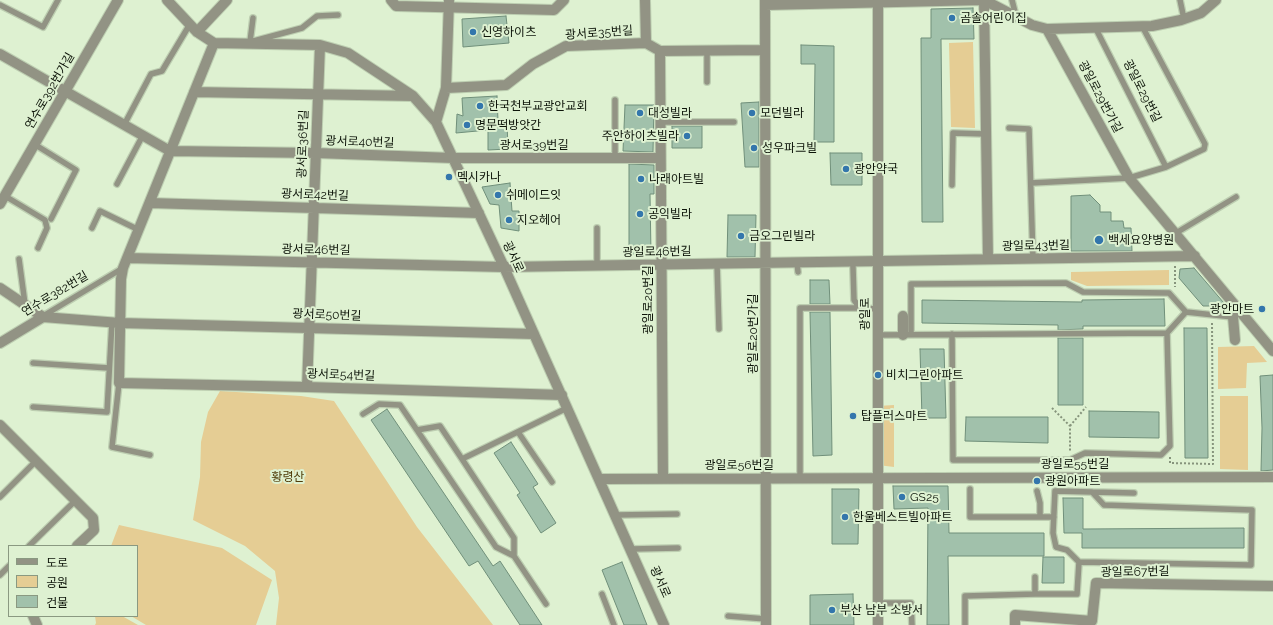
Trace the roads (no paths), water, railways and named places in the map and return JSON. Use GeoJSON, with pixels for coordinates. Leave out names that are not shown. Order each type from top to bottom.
{"type":"FeatureCollection","features":[{"type":"Feature","properties":{"kind":"street","name":"연수로392번가길"},"geometry":{"type":"LineString","coordinates":[[2,200],[118,0]]}},
{"type":"Feature","properties":{"kind":"street"},"geometry":{"type":"LineString","coordinates":[[167,0],[194,28],[214,43],[250,42],[320,45],[348,52],[412,96],[436,122]]}},
{"type":"Feature","properties":{"kind":"street"},"geometry":{"type":"LineString","coordinates":[[194,28],[227,0]]}},
{"type":"Feature","properties":{"kind":"street"},"geometry":{"type":"LineString","coordinates":[[390,0],[396,6],[449,4],[554,10],[564,0]]}},
{"type":"Feature","properties":{"kind":"street"},"geometry":{"type":"LineString","coordinates":[[645,0],[646,43],[660,51],[765,50]]}},
{"type":"Feature","properties":{"kind":"street"},"geometry":{"type":"LineString","coordinates":[[984,0],[988,259]]}},
{"type":"Feature","properties":{"kind":"street"},"geometry":{"type":"LineString","coordinates":[[765,2],[984,0],[1032,25],[1047,29],[1142,26],[1184,19],[1201,13],[1216,0]]}},
{"type":"Feature","properties":{"kind":"street","name":"광일로20번가길"},"geometry":{"type":"LineString","coordinates":[[765,2],[766,622]]}},
{"type":"Feature","properties":{"kind":"street","name":"광일로"},"geometry":{"type":"LineString","coordinates":[[878,2],[878,625]]}},
{"type":"Feature","properties":{"kind":"street"},"geometry":{"type":"LineString","coordinates":[[436,122],[446,88],[449,4]]}},
{"type":"Feature","properties":{"kind":"street","name":"광일로29번가길"},"geometry":{"type":"LineString","coordinates":[[1047,29],[1129,178],[1195,256],[1236,313],[1273,351]]}},
{"type":"Feature","properties":{"kind":"street"},"geometry":{"type":"LineString","coordinates":[[119,383],[116,323],[120,279],[125,263],[214,43]]}},
{"type":"Feature","properties":{"kind":"street","name":"광서로35번길"},"geometry":{"type":"LineString","coordinates":[[446,88],[506,85],[533,64],[566,46],[646,43]]}},
{"type":"Feature","properties":{"kind":"street","name":"광서로36번길"},"geometry":{"type":"LineString","coordinates":[[306,387],[320,45]]}},
{"type":"Feature","properties":{"kind":"street","name":"광일로20번길"},"geometry":{"type":"LineString","coordinates":[[660,51],[662,478]]}},
{"type":"Feature","properties":{"kind":"street"},"geometry":{"type":"LineString","coordinates":[[0,54],[170,151]]}},
{"type":"Feature","properties":{"kind":"street","name":"광서로36번길"},"geometry":{"type":"LineString","coordinates":[[194,92],[318,93],[412,96]]}},
{"type":"Feature","properties":{"kind":"street","name":"광서로"},"geometry":{"type":"LineString","coordinates":[[436,122],[504,267],[632,550],[664,625]]}},
{"type":"Feature","properties":{"kind":"street","name":"광서로40번길"},"geometry":{"type":"LineString","coordinates":[[170,151],[316,153],[453,158]]}},
{"type":"Feature","properties":{"kind":"street","name":"광서로39번길"},"geometry":{"type":"LineString","coordinates":[[453,158],[660,158]]}},
{"type":"Feature","properties":{"kind":"street","name":"광서로42번길"},"geometry":{"type":"LineString","coordinates":[[150,203],[479,213]]}},
{"type":"Feature","properties":{"kind":"street","name":"광일로43번길"},"geometry":{"type":"LineString","coordinates":[[878,261],[1195,256]]}},
{"type":"Feature","properties":{"kind":"street","name":"광일로46번길"},"geometry":{"type":"LineString","coordinates":[[504,267],[766,263],[797,267],[878,261]]}},
{"type":"Feature","properties":{"kind":"street","name":"광서로46번길"},"geometry":{"type":"LineString","coordinates":[[125,263],[311,262],[504,267]]}},
{"type":"Feature","properties":{"kind":"street"},"geometry":{"type":"LineString","coordinates":[[0,288],[43,316]]}},
{"type":"Feature","properties":{"kind":"street"},"geometry":{"type":"LineString","coordinates":[[1235,340],[1236,313]]}},
{"type":"Feature","properties":{"kind":"street","name":"광서로50번길"},"geometry":{"type":"LineString","coordinates":[[43,316],[116,323],[534,334]]}},
{"type":"Feature","properties":{"kind":"street","name":"연수로382번길"},"geometry":{"type":"LineString","coordinates":[[0,343],[43,316]]}},
{"type":"Feature","properties":{"kind":"street"},"geometry":{"type":"LineString","coordinates":[[903,316],[907,335]]}},
{"type":"Feature","properties":{"kind":"street","name":"광서로54번길"},"geometry":{"type":"LineString","coordinates":[[119,383],[562,395]]}},
{"type":"Feature","properties":{"kind":"street"},"geometry":{"type":"LineString","coordinates":[[0,425],[35,462],[93,518],[94,530],[78,545]]}},
{"type":"Feature","properties":{"kind":"street","name":"광일로55번길"},"geometry":{"type":"LineString","coordinates":[[878,478],[1273,477]]}},
{"type":"Feature","properties":{"kind":"street","name":"광일로56번길"},"geometry":{"type":"LineString","coordinates":[[600,479],[878,478]]}},
{"type":"Feature","properties":{"kind":"street","name":"광일로67번길"},"geometry":{"type":"LineString","coordinates":[[1014,625],[1015,616],[1092,621],[1096,583],[1273,586]]}},
{"type":"Feature","properties":{"kind":"lane"},"geometry":{"type":"LineString","coordinates":[[0,5],[43,27],[58,0]]}},
{"type":"Feature","properties":{"kind":"lane"},"geometry":{"type":"LineString","coordinates":[[1012,0],[1016,16]]}},
{"type":"Feature","properties":{"kind":"lane"},"geometry":{"type":"LineString","coordinates":[[1180,0],[1184,19]]}},
{"type":"Feature","properties":{"kind":"lane"},"geometry":{"type":"LineString","coordinates":[[253,18],[250,42],[302,28],[317,16],[338,15]]}},
{"type":"Feature","properties":{"kind":"lane"},"geometry":{"type":"LineString","coordinates":[[1031,183],[1129,178],[1166,167],[1204,148],[1205,144],[1142,26]]}},
{"type":"Feature","properties":{"kind":"lane","name":"광일로29번길"},"geometry":{"type":"LineString","coordinates":[[1095,27],[1166,167]]}},
{"type":"Feature","properties":{"kind":"lane"},"geometry":{"type":"LineString","coordinates":[[124,125],[150,74],[162,71],[194,28]]}},
{"type":"Feature","properties":{"kind":"lane"},"geometry":{"type":"LineString","coordinates":[[707,51],[707,82]]}},
{"type":"Feature","properties":{"kind":"lane"},"geometry":{"type":"LineString","coordinates":[[615,100],[615,158]]}},
{"type":"Feature","properties":{"kind":"lane"},"geometry":{"type":"LineString","coordinates":[[660,122],[734,122]]}},
{"type":"Feature","properties":{"kind":"lane"},"geometry":{"type":"LineString","coordinates":[[1009,128],[1029,129],[1033,259]]}},
{"type":"Feature","properties":{"kind":"lane"},"geometry":{"type":"LineString","coordinates":[[952,185],[953,133],[986,134]]}},
{"type":"Feature","properties":{"kind":"lane"},"geometry":{"type":"LineString","coordinates":[[117,184],[143,135]]}},
{"type":"Feature","properties":{"kind":"lane"},"geometry":{"type":"LineString","coordinates":[[34,144],[76,170],[51,219]]}},
{"type":"Feature","properties":{"kind":"lane"},"geometry":{"type":"LineString","coordinates":[[1176,233],[1236,197]]}},
{"type":"Feature","properties":{"kind":"lane","name":"연수로392번가길"},"geometry":{"type":"LineString","coordinates":[[2,200],[45,220],[47,228],[38,248]]}},
{"type":"Feature","properties":{"kind":"lane"},"geometry":{"type":"LineString","coordinates":[[92,228],[100,211],[139,230]]}},
{"type":"Feature","properties":{"kind":"lane"},"geometry":{"type":"LineString","coordinates":[[597,228],[597,266]]}},
{"type":"Feature","properties":{"kind":"lane"},"geometry":{"type":"LineString","coordinates":[[19,259],[25,305]]}},
{"type":"Feature","properties":{"kind":"lane","name":"연수로382번길"},"geometry":{"type":"LineString","coordinates":[[43,316],[125,263]]}},
{"type":"Feature","properties":{"kind":"lane"},"geometry":{"type":"LineString","coordinates":[[717,264],[720,329]]}},
{"type":"Feature","properties":{"kind":"lane"},"geometry":{"type":"LineString","coordinates":[[853,266],[854,300],[860,308]]}},
{"type":"Feature","properties":{"kind":"lane"},"geometry":{"type":"LineString","coordinates":[[907,335],[911,284],[1066,283],[1083,292],[1169,293],[1186,312],[1212,314],[1236,313]]}},
{"type":"Feature","properties":{"kind":"lane"},"geometry":{"type":"LineString","coordinates":[[800,478],[800,308],[878,309]]}},
{"type":"Feature","properties":{"kind":"lane"},"geometry":{"type":"LineString","coordinates":[[952,334],[953,460],[1070,460],[1084,453],[1160,455],[1170,446],[1168,333],[1186,312]]}},
{"type":"Feature","properties":{"kind":"lane"},"geometry":{"type":"LineString","coordinates":[[33,407],[107,412],[109,368],[116,323]]}},
{"type":"Feature","properties":{"kind":"lane"},"geometry":{"type":"LineString","coordinates":[[878,335],[1168,333]]}},
{"type":"Feature","properties":{"kind":"lane"},"geometry":{"type":"LineString","coordinates":[[33,363],[109,368]]}},
{"type":"Feature","properties":{"kind":"lane"},"geometry":{"type":"LineString","coordinates":[[119,383],[112,447],[150,455]]}},
{"type":"Feature","properties":{"kind":"lane"},"geometry":{"type":"LineString","coordinates":[[363,414],[379,404],[400,405],[496,547],[514,556],[546,604]]}},
{"type":"Feature","properties":{"kind":"lane"},"geometry":{"type":"LineString","coordinates":[[462,459],[567,408]]}},
{"type":"Feature","properties":{"kind":"lane"},"geometry":{"type":"LineString","coordinates":[[417,430],[440,426],[514,538],[514,556]]}},
{"type":"Feature","properties":{"kind":"lane"},"geometry":{"type":"LineString","coordinates":[[518,432],[552,482]]}},
{"type":"Feature","properties":{"kind":"lane"},"geometry":{"type":"LineString","coordinates":[[0,497],[35,462]]}},
{"type":"Feature","properties":{"kind":"lane"},"geometry":{"type":"LineString","coordinates":[[970,489],[970,517],[1054,517]]}},
{"type":"Feature","properties":{"kind":"lane"},"geometry":{"type":"LineString","coordinates":[[1037,490],[1040,503],[1040,517]]}},
{"type":"Feature","properties":{"kind":"lane"},"geometry":{"type":"LineString","coordinates":[[1092,492],[1104,505],[1252,510],[1251,565],[1079,562],[1067,550],[1056,547],[1053,533],[1055,491],[1134,493]]}},
{"type":"Feature","properties":{"kind":"lane"},"geometry":{"type":"LineString","coordinates":[[30,545],[75,501]]}},
{"type":"Feature","properties":{"kind":"lane"},"geometry":{"type":"LineString","coordinates":[[616,515],[677,514]]}},
{"type":"Feature","properties":{"kind":"lane","name":"광서로"},"geometry":{"type":"LineString","coordinates":[[632,550],[678,548]]}},
{"type":"Feature","properties":{"kind":"lane"},"geometry":{"type":"LineString","coordinates":[[965,625],[965,596],[1077,594],[1079,562]]}},
{"type":"Feature","properties":{"kind":"lane"},"geometry":{"type":"LineString","coordinates":[[0,575],[8,567]]}},
{"type":"Feature","properties":{"kind":"lane"},"geometry":{"type":"LineString","coordinates":[[1035,577],[1035,594]]}},
{"type":"Feature","properties":{"kind":"lane"},"geometry":{"type":"LineString","coordinates":[[602,594],[614,625]]}},
{"type":"Feature","properties":{"kind":"lane"},"geometry":{"type":"LineString","coordinates":[[878,603],[911,603],[912,625]]}},
{"type":"Feature","properties":{"kind":"lane","name":"광일로20번가길"},"geometry":{"type":"LineString","coordinates":[[728,616],[766,622]]}},
{"type":"Feature","properties":{"kind":"place","name":"곰솔어린이집"},"geometry":{"type":"Point","coordinates":[952,18]}},
{"type":"Feature","properties":{"kind":"place","name":"신영하이츠"},"geometry":{"type":"Point","coordinates":[473,32]}},
{"type":"Feature","properties":{"kind":"place","name":"한국천부교광안교회"},"geometry":{"type":"Point","coordinates":[480,106]}},
{"type":"Feature","properties":{"kind":"place","name":"대성빌라"},"geometry":{"type":"Point","coordinates":[640,113]}},
{"type":"Feature","properties":{"kind":"place","name":"모던빌라"},"geometry":{"type":"Point","coordinates":[752,113]}},
{"type":"Feature","properties":{"kind":"place","name":"명문떡방앗간"},"geometry":{"type":"Point","coordinates":[467,125]}},
{"type":"Feature","properties":{"kind":"place","name":"주안하이츠빌라"},"geometry":{"type":"Point","coordinates":[687,136]}},
{"type":"Feature","properties":{"kind":"place","name":"성우파크빌"},"geometry":{"type":"Point","coordinates":[754,148]}},
{"type":"Feature","properties":{"kind":"place","name":"광안약국"},"geometry":{"type":"Point","coordinates":[846,169]}},
{"type":"Feature","properties":{"kind":"place","name":"멕시카나"},"geometry":{"type":"Point","coordinates":[449,177]}},
{"type":"Feature","properties":{"kind":"place","name":"나래아트빌"},"geometry":{"type":"Point","coordinates":[641,179]}},
{"type":"Feature","properties":{"kind":"place","name":"쉬메이드잇"},"geometry":{"type":"Point","coordinates":[498,195]}},
{"type":"Feature","properties":{"kind":"place","name":"공익빌라"},"geometry":{"type":"Point","coordinates":[640,214]}},
{"type":"Feature","properties":{"kind":"place","name":"지오헤어"},"geometry":{"type":"Point","coordinates":[509,220]}},
{"type":"Feature","properties":{"kind":"place","name":"금오그린빌라"},"geometry":{"type":"Point","coordinates":[741,236]}},
{"type":"Feature","properties":{"kind":"place","name":"백세요양병원"},"geometry":{"type":"Point","coordinates":[1099,240]}},
{"type":"Feature","properties":{"kind":"place","name":"광안마트"},"geometry":{"type":"Point","coordinates":[1262,309]}},
{"type":"Feature","properties":{"kind":"place","name":"비치그린아파트"},"geometry":{"type":"Point","coordinates":[878,375]}},
{"type":"Feature","properties":{"kind":"place","name":"탑플러스마트"},"geometry":{"type":"Point","coordinates":[853,416]}},
{"type":"Feature","properties":{"kind":"place","name":"광원아파트"},"geometry":{"type":"Point","coordinates":[1037,481]}},
{"type":"Feature","properties":{"kind":"place","name":"GS25"},"geometry":{"type":"Point","coordinates":[902,497]}},
{"type":"Feature","properties":{"kind":"place","name":"한울베스트빌아파트"},"geometry":{"type":"Point","coordinates":[845,517]}},
{"type":"Feature","properties":{"kind":"place","name":"부산 남부 소방서"},"geometry":{"type":"Point","coordinates":[832,610]}},
{"type":"Feature","properties":{"kind":"park label","name":"황령산"},"geometry":{"type":"Point","coordinates":[288,477]}}]}
